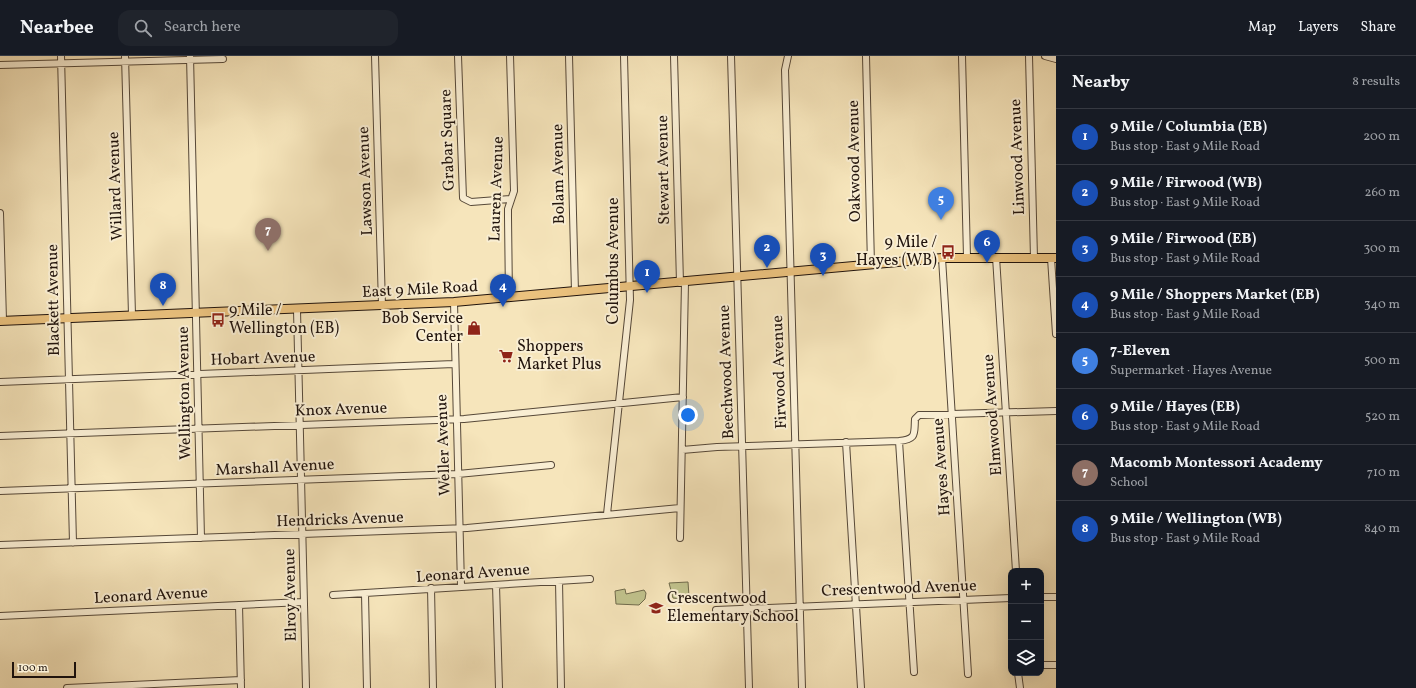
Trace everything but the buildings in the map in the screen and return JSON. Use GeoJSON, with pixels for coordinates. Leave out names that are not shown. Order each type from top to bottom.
{"type":"FeatureCollection","features":[{"type":"Feature","properties":{"kind":"main road","name":"East 9 Mile Road"},"geometry":{"type":"LineString","coordinates":[[2,321],[297,310],[454,302],[737,278],[942,258],[1054,258]]}},
{"type":"Feature","properties":{"kind":"street","name":"Blackett Avenue"},"geometry":{"type":"LineString","coordinates":[[61,56],[73,543]]}},
{"type":"Feature","properties":{"kind":"street","name":"Lawson Avenue"},"geometry":{"type":"LineString","coordinates":[[375,56],[382,306]]}},
{"type":"Feature","properties":{"kind":"street","name":"Grabar Square"},"geometry":{"type":"LineString","coordinates":[[458,56],[463,198],[471,202],[511,199]]}},
{"type":"Feature","properties":{"kind":"street","name":"Lauren Avenue"},"geometry":{"type":"LineString","coordinates":[[509,298],[508,216],[514,187],[510,56]]}},
{"type":"Feature","properties":{"kind":"street","name":"Bolam Avenue"},"geometry":{"type":"LineString","coordinates":[[569,56],[575,292]]}},
{"type":"Feature","properties":{"kind":"street","name":"Columbus Avenue"},"geometry":{"type":"LineString","coordinates":[[608,514],[630,287],[624,56]]}},
{"type":"Feature","properties":{"kind":"street","name":"Stewart Avenue"},"geometry":{"type":"LineString","coordinates":[[674,56],[682,282],[683,397],[680,538]]}},
{"type":"Feature","properties":{"kind":"street","name":"Beechwood Avenue"},"geometry":{"type":"LineString","coordinates":[[730,56],[749,688]]}},
{"type":"Feature","properties":{"kind":"street","name":"Firwood Avenue"},"geometry":{"type":"LineString","coordinates":[[788,56],[785,70],[802,688]]}},
{"type":"Feature","properties":{"kind":"street","name":"Oakwood Avenue"},"geometry":{"type":"LineString","coordinates":[[866,56],[871,265]]}},
{"type":"Feature","properties":{"kind":"street"},"geometry":{"type":"LineString","coordinates":[[962,56],[967,257]]}},
{"type":"Feature","properties":{"kind":"street","name":"Linwood Avenue"},"geometry":{"type":"LineString","coordinates":[[1029,56],[1034,258]]}},
{"type":"Feature","properties":{"kind":"street"},"geometry":{"type":"LineString","coordinates":[[1045,56],[1056,59]]}},
{"type":"Feature","properties":{"kind":"street"},"geometry":{"type":"LineString","coordinates":[[0,65],[61,63],[125,58],[223,59]]}},
{"type":"Feature","properties":{"kind":"street","name":"Willard Avenue"},"geometry":{"type":"LineString","coordinates":[[125,58],[132,315]]}},
{"type":"Feature","properties":{"kind":"street","name":"Wellington Avenue"},"geometry":{"type":"LineString","coordinates":[[190,58],[201,538]]}},
{"type":"Feature","properties":{"kind":"street"},"geometry":{"type":"LineString","coordinates":[[0,213],[2,321]]}},
{"type":"Feature","properties":{"kind":"street","name":"Elmwood Avenue"},"geometry":{"type":"LineString","coordinates":[[996,257],[1016,568]]}},
{"type":"Feature","properties":{"kind":"street","name":"Hayes Avenue"},"geometry":{"type":"LineString","coordinates":[[942,258],[968,674]]}},
{"type":"Feature","properties":{"kind":"street"},"geometry":{"type":"LineString","coordinates":[[1054,258],[1056,334]]}},
{"type":"Feature","properties":{"kind":"street","name":"Weller Avenue"},"geometry":{"type":"LineString","coordinates":[[454,302],[454,364],[461,586]]}},
{"type":"Feature","properties":{"kind":"street","name":"Elroy Avenue"},"geometry":{"type":"LineString","coordinates":[[297,310],[306,688]]}},
{"type":"Feature","properties":{"kind":"street","name":"Hobart Avenue"},"geometry":{"type":"LineString","coordinates":[[0,382],[454,364]]}},
{"type":"Feature","properties":{"kind":"street","name":"Knox Avenue"},"geometry":{"type":"LineString","coordinates":[[0,436],[456,419],[683,397]]}},
{"type":"Feature","properties":{"kind":"street"},"geometry":{"type":"LineString","coordinates":[[682,450],[717,447],[899,441],[907,440],[913,437],[915,433],[915,419],[919,415],[1056,411]]}},
{"type":"Feature","properties":{"kind":"street"},"geometry":{"type":"LineString","coordinates":[[899,441],[914,672]]}},
{"type":"Feature","properties":{"kind":"street"},"geometry":{"type":"LineString","coordinates":[[846,442],[861,688]]}},
{"type":"Feature","properties":{"kind":"street","name":"Marshall Avenue"},"geometry":{"type":"LineString","coordinates":[[0,491],[200,485],[458,474],[551,465]]}},
{"type":"Feature","properties":{"kind":"street","name":"Hendricks Avenue"},"geometry":{"type":"LineString","coordinates":[[0,545],[459,528],[680,508]]}},
{"type":"Feature","properties":{"kind":"street","name":"Leonard Avenue"},"geometry":{"type":"LineString","coordinates":[[334,595],[590,579]]}},
{"type":"Feature","properties":{"kind":"street"},"geometry":{"type":"LineString","coordinates":[[558,581],[561,688]]}},
{"type":"Feature","properties":{"kind":"street"},"geometry":{"type":"LineString","coordinates":[[496,585],[499,688]]}},
{"type":"Feature","properties":{"kind":"street"},"geometry":{"type":"LineString","coordinates":[[431,588],[433,688]]}},
{"type":"Feature","properties":{"kind":"street"},"geometry":{"type":"LineString","coordinates":[[365,594],[367,688]]}},
{"type":"Feature","properties":{"kind":"street"},"geometry":{"type":"LineString","coordinates":[[1044,597],[1056,597]]}},
{"type":"Feature","properties":{"kind":"street","name":"Crescentwood Avenue"},"geometry":{"type":"LineString","coordinates":[[716,610],[856,603],[1008,598]]}},
{"type":"Feature","properties":{"kind":"street","name":"Leonard Avenue"},"geometry":{"type":"LineString","coordinates":[[0,616],[303,602]]}},
{"type":"Feature","properties":{"kind":"street"},"geometry":{"type":"LineString","coordinates":[[239,605],[241,688]]}},
{"type":"Feature","properties":{"kind":"street"},"geometry":{"type":"LineString","coordinates":[[1044,665],[1056,665]]}},
{"type":"Feature","properties":{"kind":"street"},"geometry":{"type":"LineString","coordinates":[[1018,676],[1020,688]]}},
{"type":"Feature","properties":{"kind":"street"},"geometry":{"type":"LineString","coordinates":[[67,688],[240,680]]}},
{"type":"Feature","properties":{"kind":"green space"},"geometry":{"type":"Polygon","coordinates":[[[688,582],[689,596],[680,597],[680,599],[673,598],[669,583],[688,582]]]}},
{"type":"Feature","properties":{"kind":"green space"},"geometry":{"type":"Polygon","coordinates":[[[625,589],[626,594],[644,590],[646,593],[645,599],[639,605],[616,604],[615,591],[625,589]]]}},
{"type":"Feature","properties":{"kind":"place","name":"7-Eleven"},"geometry":{"type":"Point","coordinates":[941,220]}},
{"type":"Feature","properties":{"kind":"place","name":"Macomb Montessori Academy"},"geometry":{"type":"Point","coordinates":[268,251]}},
{"type":"Feature","properties":{"kind":"place","name":"9 Mile / Hayes (WB)"},"geometry":{"type":"Point","coordinates":[948,252]}},
{"type":"Feature","properties":{"kind":"place","name":"9 Mile / Hayes (EB)"},"geometry":{"type":"Point","coordinates":[987,263]}},
{"type":"Feature","properties":{"kind":"place","name":"9 Mile / Firwood (WB)"},"geometry":{"type":"Point","coordinates":[767,268]}},
{"type":"Feature","properties":{"kind":"place","name":"9 Mile / Firwood (EB)"},"geometry":{"type":"Point","coordinates":[823,276]}},
{"type":"Feature","properties":{"kind":"place","name":"9 Mile / Columbia (EB)"},"geometry":{"type":"Point","coordinates":[647,293]}},
{"type":"Feature","properties":{"kind":"place","name":"9 Mile / Wellington (WB)"},"geometry":{"type":"Point","coordinates":[163,306]}},
{"type":"Feature","properties":{"kind":"place","name":"9 Mile / Shoppers Market (EB)"},"geometry":{"type":"Point","coordinates":[503,307]}},
{"type":"Feature","properties":{"kind":"place","name":"9 Mile / Wellington (EB)"},"geometry":{"type":"Point","coordinates":[218,320]}},
{"type":"Feature","properties":{"kind":"place","name":"Bob Service Center"},"geometry":{"type":"Point","coordinates":[474,328]}},
{"type":"Feature","properties":{"kind":"place","name":"Shoppers Market Plus"},"geometry":{"type":"Point","coordinates":[506,356]}},
{"type":"Feature","properties":{"kind":"place","name":"Crescentwood Elementary School"},"geometry":{"type":"Point","coordinates":[656,608]}}]}
